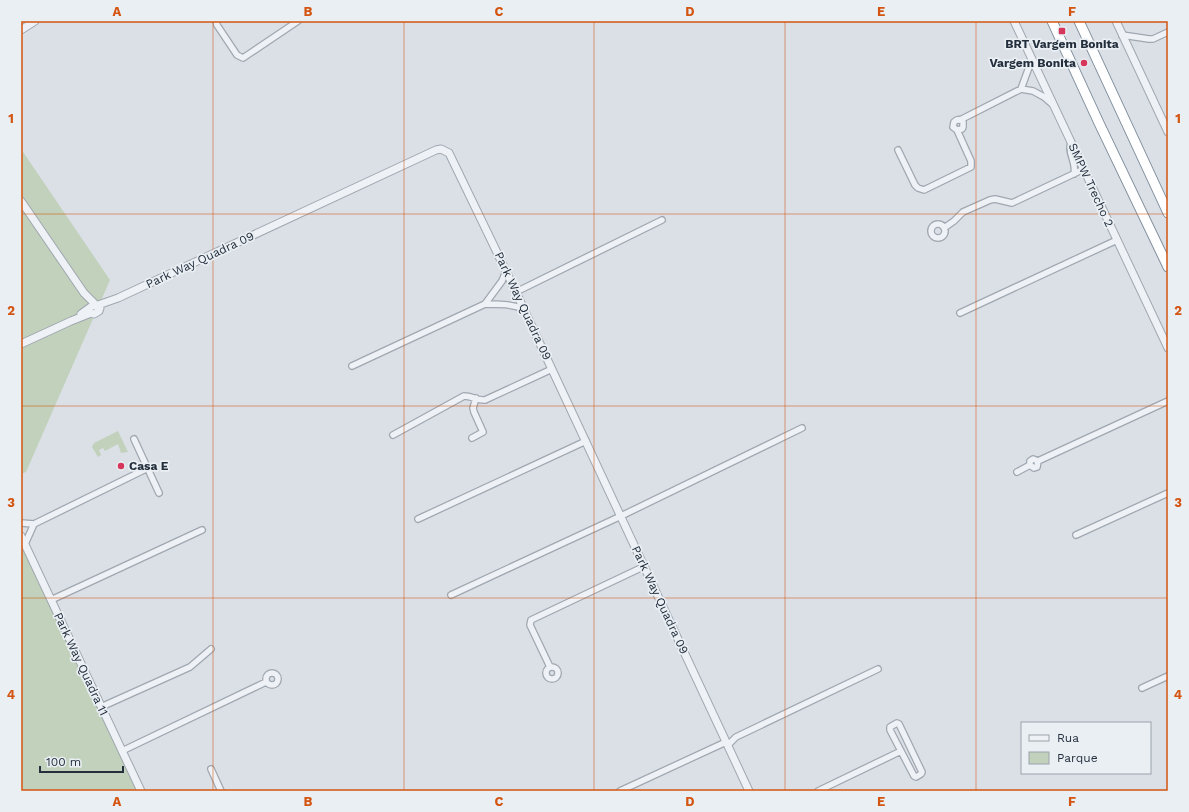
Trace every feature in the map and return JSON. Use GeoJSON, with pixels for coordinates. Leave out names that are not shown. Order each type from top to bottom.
{"type":"FeatureCollection","features":[{"type":"Feature","properties":{"kind":"highway"},"geometry":{"type":"LineString","coordinates":[[1052,21],[1168,267]]}},
{"type":"Feature","properties":{"kind":"highway"},"geometry":{"type":"LineString","coordinates":[[1079,21],[1168,214]]}},
{"type":"Feature","properties":{"kind":"street"},"geometry":{"type":"LineString","coordinates":[[21,30],[35,21]]}},
{"type":"Feature","properties":{"kind":"street"},"geometry":{"type":"LineString","coordinates":[[216,21],[217,25],[237,55],[243,58],[247,57],[298,21]]}},
{"type":"Feature","properties":{"kind":"street","name":"SMPW Trecho 2"},"geometry":{"type":"LineString","coordinates":[[1014,21],[1168,348]]}},
{"type":"Feature","properties":{"kind":"street"},"geometry":{"type":"LineString","coordinates":[[1116,21],[1168,132]]}},
{"type":"Feature","properties":{"kind":"street"},"geometry":{"type":"LineString","coordinates":[[1122,35],[1153,39],[1168,32]]}},
{"type":"Feature","properties":{"kind":"street"},"geometry":{"type":"LineString","coordinates":[[1021,89],[1032,59]]}},
{"type":"Feature","properties":{"kind":"street"},"geometry":{"type":"LineString","coordinates":[[898,150],[915,185],[924,190],[971,167],[971,161],[957,130],[964,127],[964,124],[960,120],[1021,89],[1033,91],[1054,106]]}},
{"type":"Feature","properties":{"kind":"street"},"geometry":{"type":"LineString","coordinates":[[1071,142],[1070,150],[1075,162],[1074,174]]}},
{"type":"Feature","properties":{"kind":"street","name":"Park Way Quadra 09"},"geometry":{"type":"LineString","coordinates":[[94,309],[438,149],[445,150],[451,155],[516,292],[749,791]]}},
{"type":"Feature","properties":{"kind":"street"},"geometry":{"type":"LineString","coordinates":[[944,228],[963,212],[990,200],[995,199],[1012,203],[1084,169]]}},
{"type":"Feature","properties":{"kind":"street"},"geometry":{"type":"LineString","coordinates":[[21,201],[94,309],[21,344]]}},
{"type":"Feature","properties":{"kind":"street"},"geometry":{"type":"LineString","coordinates":[[516,292],[662,220]]}},
{"type":"Feature","properties":{"kind":"street"},"geometry":{"type":"LineString","coordinates":[[960,313],[1117,240]]}},
{"type":"Feature","properties":{"kind":"street"},"geometry":{"type":"LineString","coordinates":[[485,304],[505,277],[506,271]]}},
{"type":"Feature","properties":{"kind":"street"},"geometry":{"type":"LineString","coordinates":[[495,292],[500,304]]}},
{"type":"Feature","properties":{"kind":"street"},"geometry":{"type":"LineString","coordinates":[[352,366],[485,304],[500,304],[524,309]]}},
{"type":"Feature","properties":{"kind":"street"},"geometry":{"type":"LineString","coordinates":[[394,435],[461,398],[467,396],[482,401],[552,369]]}},
{"type":"Feature","properties":{"kind":"street"},"geometry":{"type":"LineString","coordinates":[[472,438],[483,432],[473,408],[476,398]]}},
{"type":"Feature","properties":{"kind":"street"},"geometry":{"type":"LineString","coordinates":[[1017,472],[1030,465],[1031,460],[1035,459],[1038,461],[1168,401]]}},
{"type":"Feature","properties":{"kind":"street"},"geometry":{"type":"LineString","coordinates":[[451,595],[621,516],[802,428]]}},
{"type":"Feature","properties":{"kind":"street"},"geometry":{"type":"LineString","coordinates":[[134,439],[159,493]]}},
{"type":"Feature","properties":{"kind":"street"},"geometry":{"type":"LineString","coordinates":[[418,519],[586,441]]}},
{"type":"Feature","properties":{"kind":"street"},"geometry":{"type":"LineString","coordinates":[[21,523],[34,524],[148,468]]}},
{"type":"Feature","properties":{"kind":"street"},"geometry":{"type":"LineString","coordinates":[[1076,535],[1168,493]]}},
{"type":"Feature","properties":{"kind":"street"},"geometry":{"type":"LineString","coordinates":[[25,544],[34,524]]}},
{"type":"Feature","properties":{"kind":"street"},"geometry":{"type":"LineString","coordinates":[[51,600],[202,530]]}},
{"type":"Feature","properties":{"kind":"street","name":"Park Way Quadra 11"},"geometry":{"type":"LineString","coordinates":[[21,536],[141,791]]}},
{"type":"Feature","properties":{"kind":"street"},"geometry":{"type":"LineString","coordinates":[[550,667],[530,625],[531,620],[645,566]]}},
{"type":"Feature","properties":{"kind":"street"},"geometry":{"type":"LineString","coordinates":[[101,707],[190,667],[211,649]]}},
{"type":"Feature","properties":{"kind":"street"},"geometry":{"type":"LineString","coordinates":[[620,791],[878,669]]}},
{"type":"Feature","properties":{"kind":"street"},"geometry":{"type":"LineString","coordinates":[[1142,688],[1168,676]]}},
{"type":"Feature","properties":{"kind":"street"},"geometry":{"type":"LineString","coordinates":[[122,751],[266,682]]}},
{"type":"Feature","properties":{"kind":"street"},"geometry":{"type":"LineString","coordinates":[[897,723],[899,724],[916,758],[922,772],[921,774],[914,776],[901,751],[889,728],[891,725],[897,723]]}},
{"type":"Feature","properties":{"kind":"street"},"geometry":{"type":"LineString","coordinates":[[818,791],[901,751]]}},
{"type":"Feature","properties":{"kind":"street"},"geometry":{"type":"LineString","coordinates":[[210,769],[221,791]]}},
{"type":"Feature","properties":{"kind":"green space"},"geometry":{"type":"Polygon","coordinates":[[[21,149],[110,280],[26,472],[21,474],[21,149]]]}},
{"type":"Feature","properties":{"kind":"green space"},"geometry":{"type":"Polygon","coordinates":[[[118,431],[128,452],[121,453],[118,444],[105,451],[103,448],[99,450],[101,455],[98,457],[92,447],[94,443],[118,431]]]}},
{"type":"Feature","properties":{"kind":"green space"},"geometry":{"type":"Polygon","coordinates":[[[21,538],[142,786],[130,791],[21,791],[21,538]]]}},
{"type":"Feature","properties":{"kind":"place","name":"BRT Vargem Bonita"},"geometry":{"type":"Point","coordinates":[1062,31]}},
{"type":"Feature","properties":{"kind":"place","name":"Vargem Bonita"},"geometry":{"type":"Point","coordinates":[1084,63]}},
{"type":"Feature","properties":{"kind":"place","name":"Casa E"},"geometry":{"type":"Point","coordinates":[121,466]}}]}
